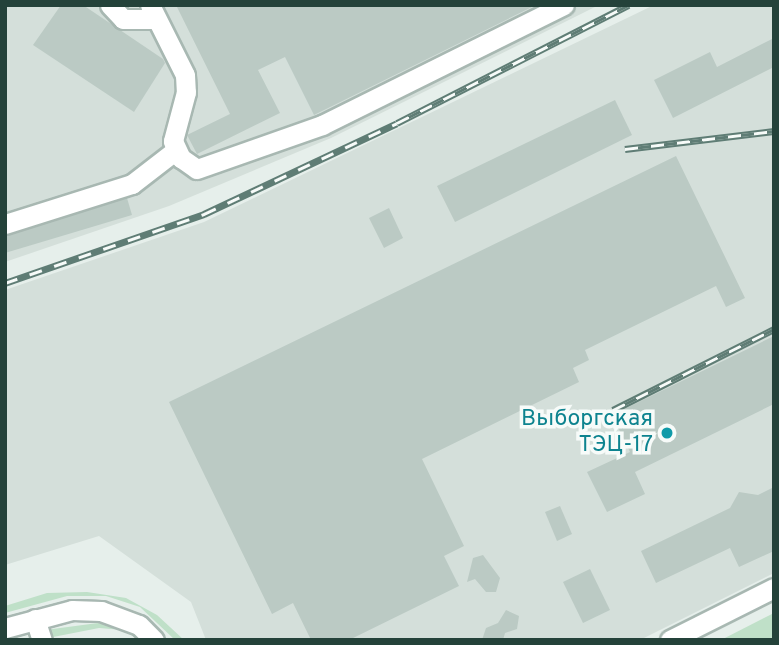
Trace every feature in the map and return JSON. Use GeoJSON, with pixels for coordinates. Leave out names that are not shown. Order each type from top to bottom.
{"type":"FeatureCollection","features":[{"type":"Feature","properties":{"kind":"street"},"geometry":{"type":"LineString","coordinates":[[110,5],[123,19],[153,12],[185,75],[186,92],[173,141],[176,150],[197,169],[322,125],[564,5]]}},
{"type":"Feature","properties":{"kind":"street"},"geometry":{"type":"LineString","coordinates":[[5,225],[132,184],[176,150]]}},
{"type":"Feature","properties":{"kind":"street"},"geometry":{"type":"LineString","coordinates":[[670,640],[774,588]]}},
{"type":"Feature","properties":{"kind":"street"},"geometry":{"type":"LineString","coordinates":[[5,628],[72,610],[101,611],[139,625],[154,640]]}},
{"type":"Feature","properties":{"kind":"street"},"geometry":{"type":"LineString","coordinates":[[35,619],[42,640]]}},
{"type":"Feature","properties":{"kind":"shaded area"},"geometry":{"type":"Polygon","coordinates":[[[5,5],[599,5],[331,138],[169,206],[5,262],[5,5]]]}},
{"type":"Feature","properties":{"kind":"shaded area"},"geometry":{"type":"Polygon","coordinates":[[[654,5],[774,5],[774,573],[640,640],[206,640],[191,602],[99,536],[5,565],[5,290],[204,222],[654,5]]]}},
{"type":"Feature","properties":{"kind":"green space"},"geometry":{"type":"Polygon","coordinates":[[[87,592],[126,598],[157,615],[184,640],[175,640],[140,607],[106,596],[67,596],[5,613],[5,606],[47,593],[87,592]]]}},
{"type":"Feature","properties":{"kind":"green space"},"geometry":{"type":"Polygon","coordinates":[[[774,613],[774,640],[721,640],[774,613]]]}},
{"type":"Feature","properties":{"kind":"green space"},"geometry":{"type":"Polygon","coordinates":[[[98,623],[124,630],[99,628],[48,638],[45,630],[98,623]]]}},
{"type":"Feature","properties":{"kind":"building"},"geometry":{"type":"Polygon","coordinates":[[[61,5],[83,5],[163,59],[165,63],[134,112],[33,45],[61,5]]]}},
{"type":"Feature","properties":{"kind":"building"},"geometry":{"type":"Polygon","coordinates":[[[176,5],[536,5],[314,115],[285,57],[258,70],[280,113],[197,154],[187,135],[230,114],[176,5]]]}},
{"type":"Feature","properties":{"kind":"building"},"geometry":{"type":"Polygon","coordinates":[[[774,38],[774,67],[673,118],[654,80],[710,52],[717,67],[774,38]]]}},
{"type":"Feature","properties":{"kind":"building"},"geometry":{"type":"Polygon","coordinates":[[[615,100],[632,135],[455,222],[437,186],[615,100]]]}},
{"type":"Feature","properties":{"kind":"building"},"geometry":{"type":"Polygon","coordinates":[[[676,156],[745,298],[726,307],[716,286],[585,350],[589,360],[573,368],[579,382],[422,459],[464,546],[444,556],[459,586],[349,640],[311,640],[293,603],[272,614],[169,402],[676,156]]]}},
{"type":"Feature","properties":{"kind":"building"},"geometry":{"type":"Polygon","coordinates":[[[127,198],[132,215],[5,253],[5,236],[127,198]]]}},
{"type":"Feature","properties":{"kind":"building"},"geometry":{"type":"Polygon","coordinates":[[[389,208],[403,238],[384,248],[369,218],[389,208]]]}},
{"type":"Feature","properties":{"kind":"building","name":"Выборгская ТЭЦ-17"},"geometry":{"type":"Polygon","coordinates":[[[774,336],[774,404],[635,472],[645,494],[607,512],[587,472],[630,452],[612,415],[774,336]]]}},
{"type":"Feature","properties":{"kind":"building"},"geometry":{"type":"Polygon","coordinates":[[[774,487],[774,551],[739,567],[730,548],[656,583],[641,551],[730,508],[739,492],[758,495],[774,487]]]}},
{"type":"Feature","properties":{"kind":"building"},"geometry":{"type":"Polygon","coordinates":[[[560,506],[572,534],[557,541],[545,512],[560,506]]]}},
{"type":"Feature","properties":{"kind":"building"},"geometry":{"type":"Polygon","coordinates":[[[483,555],[500,578],[496,592],[486,592],[475,579],[467,582],[473,558],[483,555]]]}},
{"type":"Feature","properties":{"kind":"building"},"geometry":{"type":"Polygon","coordinates":[[[590,569],[610,610],[583,623],[563,582],[590,569]]]}},
{"type":"Feature","properties":{"kind":"building"},"geometry":{"type":"Polygon","coordinates":[[[506,610],[519,616],[517,629],[505,633],[503,640],[482,640],[486,628],[498,623],[506,610]]]}},
{"type":"Feature","properties":{"kind":"railway"},"geometry":{"type":"LineString","coordinates":[[5,283],[204,214],[397,123],[629,5]]}},
{"type":"Feature","properties":{"kind":"railway"},"geometry":{"type":"LineString","coordinates":[[625,149],[774,131]]}},
{"type":"Feature","properties":{"kind":"railway"},"geometry":{"type":"LineString","coordinates":[[613,410],[774,329]]}},
{"type":"Feature","properties":{"kind":"place","name":"Выборгская ТЭЦ-17"},"geometry":{"type":"Point","coordinates":[667,433]}}]}
